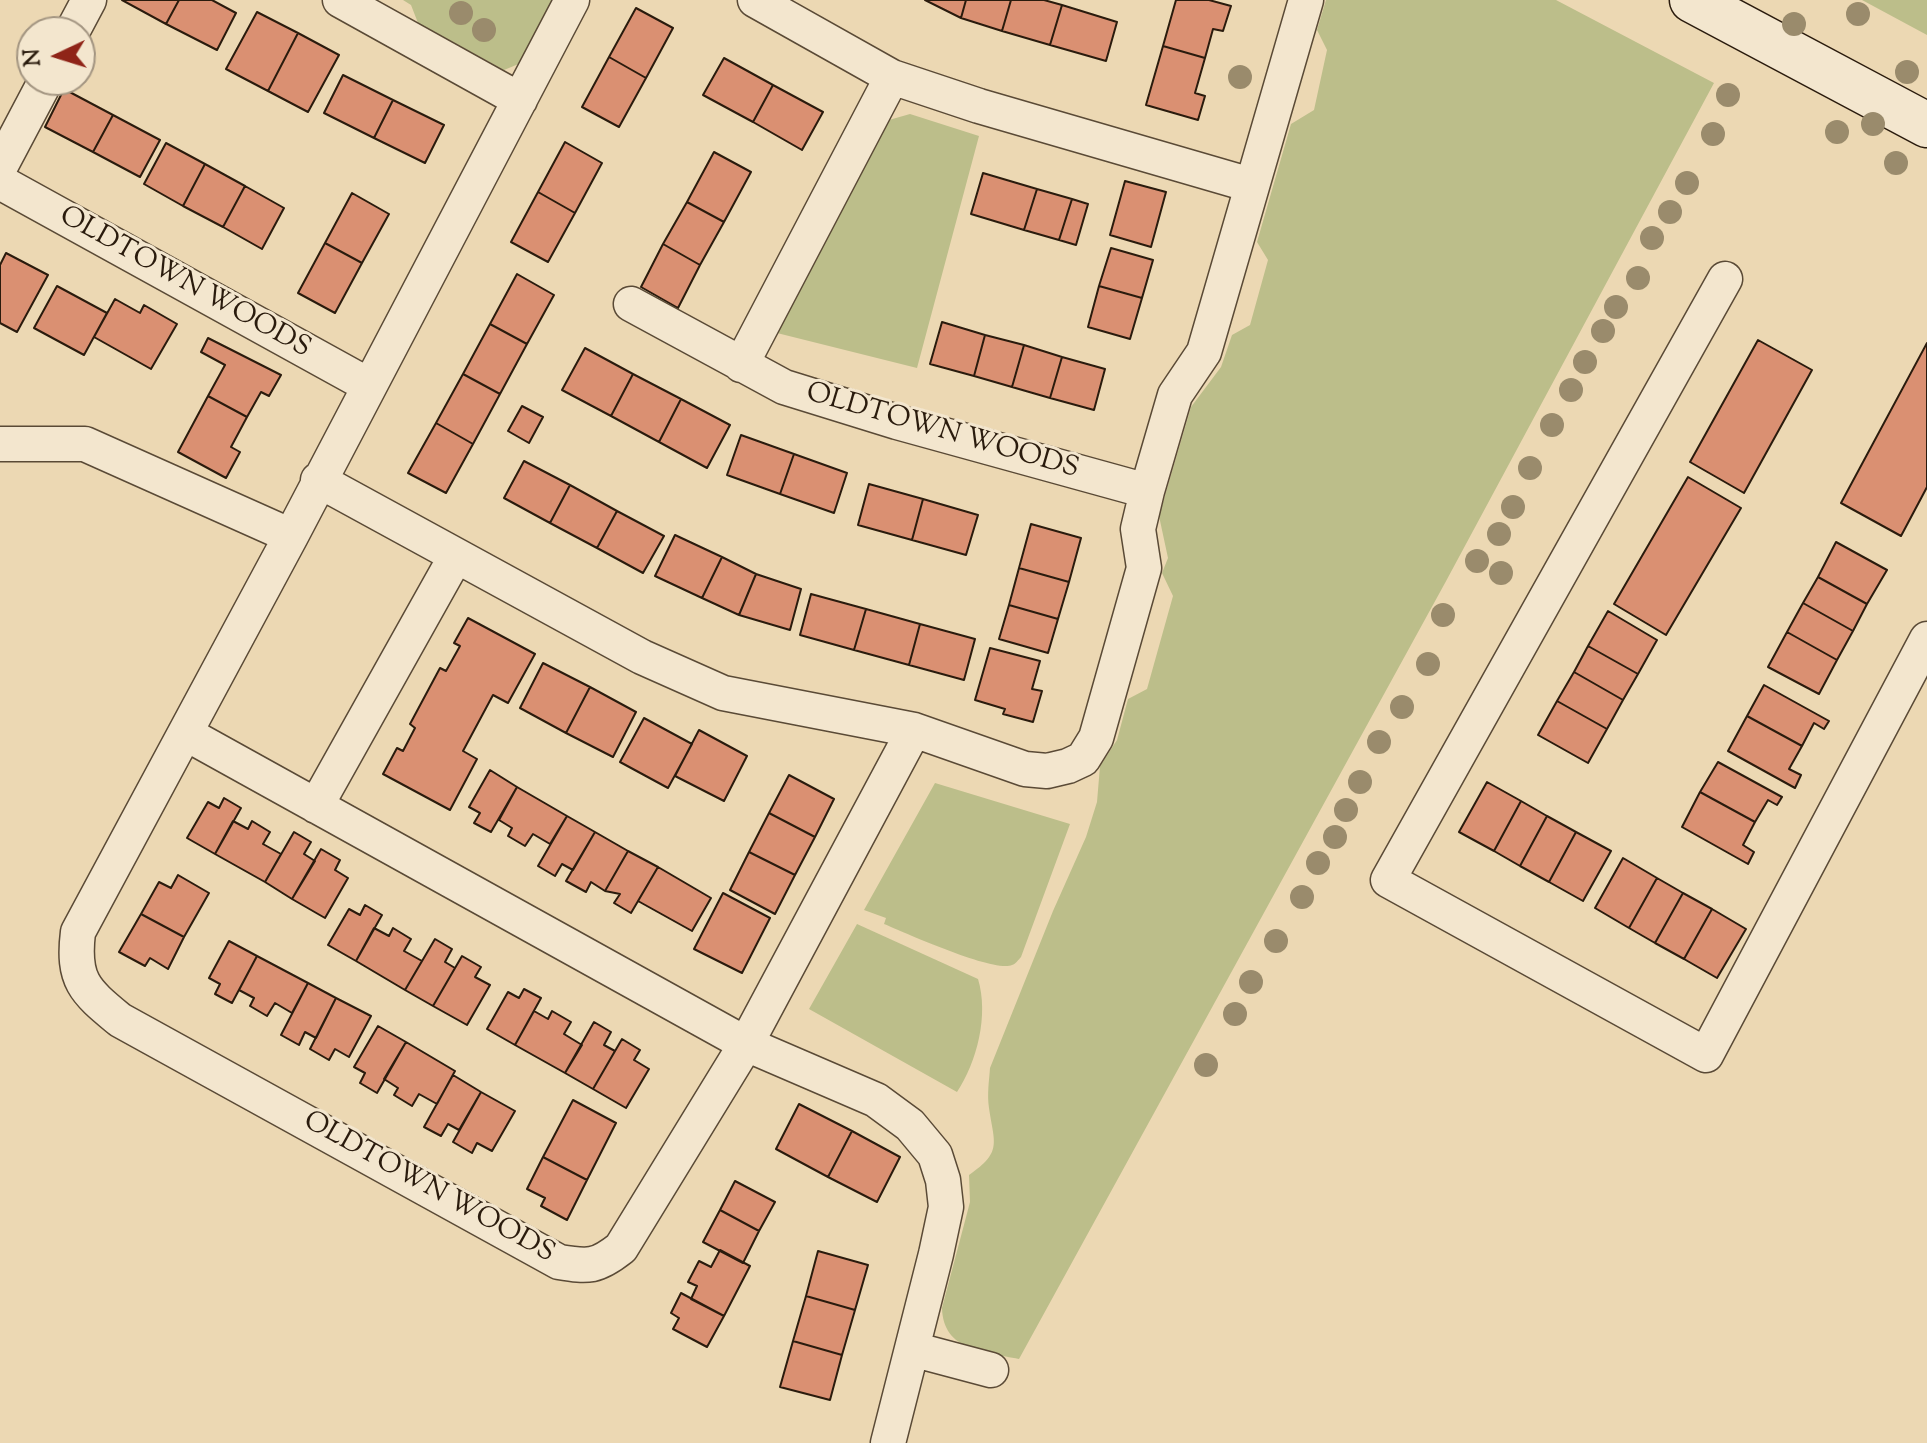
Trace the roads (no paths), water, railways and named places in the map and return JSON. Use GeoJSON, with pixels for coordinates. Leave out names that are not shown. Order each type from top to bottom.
{"type":"FeatureCollection","features":[{"type":"Feature","properties":{"kind":"street"},"geometry":{"type":"LineString","coordinates":[[340,0],[520,100]]}},
{"type":"Feature","properties":{"kind":"street"},"geometry":{"type":"LineString","coordinates":[[572,0],[185,733],[746,1044],[876,1100],[910,1125],[935,1155],[943,1180],[946,1207],[888,1443]]}},
{"type":"Feature","properties":{"kind":"street"},"geometry":{"type":"LineString","coordinates":[[755,0],[892,77],[1006,114],[1251,185]]}},
{"type":"Feature","properties":{"kind":"street"},"geometry":{"type":"LineString","coordinates":[[318,480],[642,657],[723,693],[914,730],[1025,769],[1047,771],[1083,759],[1096,738],[1144,568],[1138,529],[1175,395],[1204,352],[1306,0]]}},
{"type":"Feature","properties":{"kind":"street"},"geometry":{"type":"LineString","coordinates":[[1692,0],[1927,125]]}},
{"type":"Feature","properties":{"kind":"street"},"geometry":{"type":"LineString","coordinates":[[741,365],[892,77]]}},
{"type":"Feature","properties":{"kind":"street"},"geometry":{"type":"LineString","coordinates":[[0,167],[38,96]]}},
{"type":"Feature","properties":{"kind":"street","name":"OLDTOWN WOODS"},"geometry":{"type":"LineString","coordinates":[[0,182],[368,385]]}},
{"type":"Feature","properties":{"kind":"street"},"geometry":{"type":"LineString","coordinates":[[1725,279],[1388,880],[1706,1055],[1927,639]]}},
{"type":"Feature","properties":{"kind":"street","name":"OLDTOWN WOODS"},"geometry":{"type":"LineString","coordinates":[[631,304],[784,387],[897,422],[1147,491]]}},
{"type":"Feature","properties":{"kind":"street"},"geometry":{"type":"LineString","coordinates":[[0,444],[85,444],[291,536]]}},
{"type":"Feature","properties":{"kind":"street"},"geometry":{"type":"LineString","coordinates":[[316,806],[456,556]]}},
{"type":"Feature","properties":{"kind":"street","name":"OLDTOWN WOODS"},"geometry":{"type":"LineString","coordinates":[[185,733],[78,932],[75,956],[87,992],[120,1020],[559,1262],[583,1266],[602,1263],[621,1248],[746,1044],[914,730]]}},
{"type":"Feature","properties":{"kind":"street"},"geometry":{"type":"LineString","coordinates":[[912,1349],[991,1370]]}}]}
